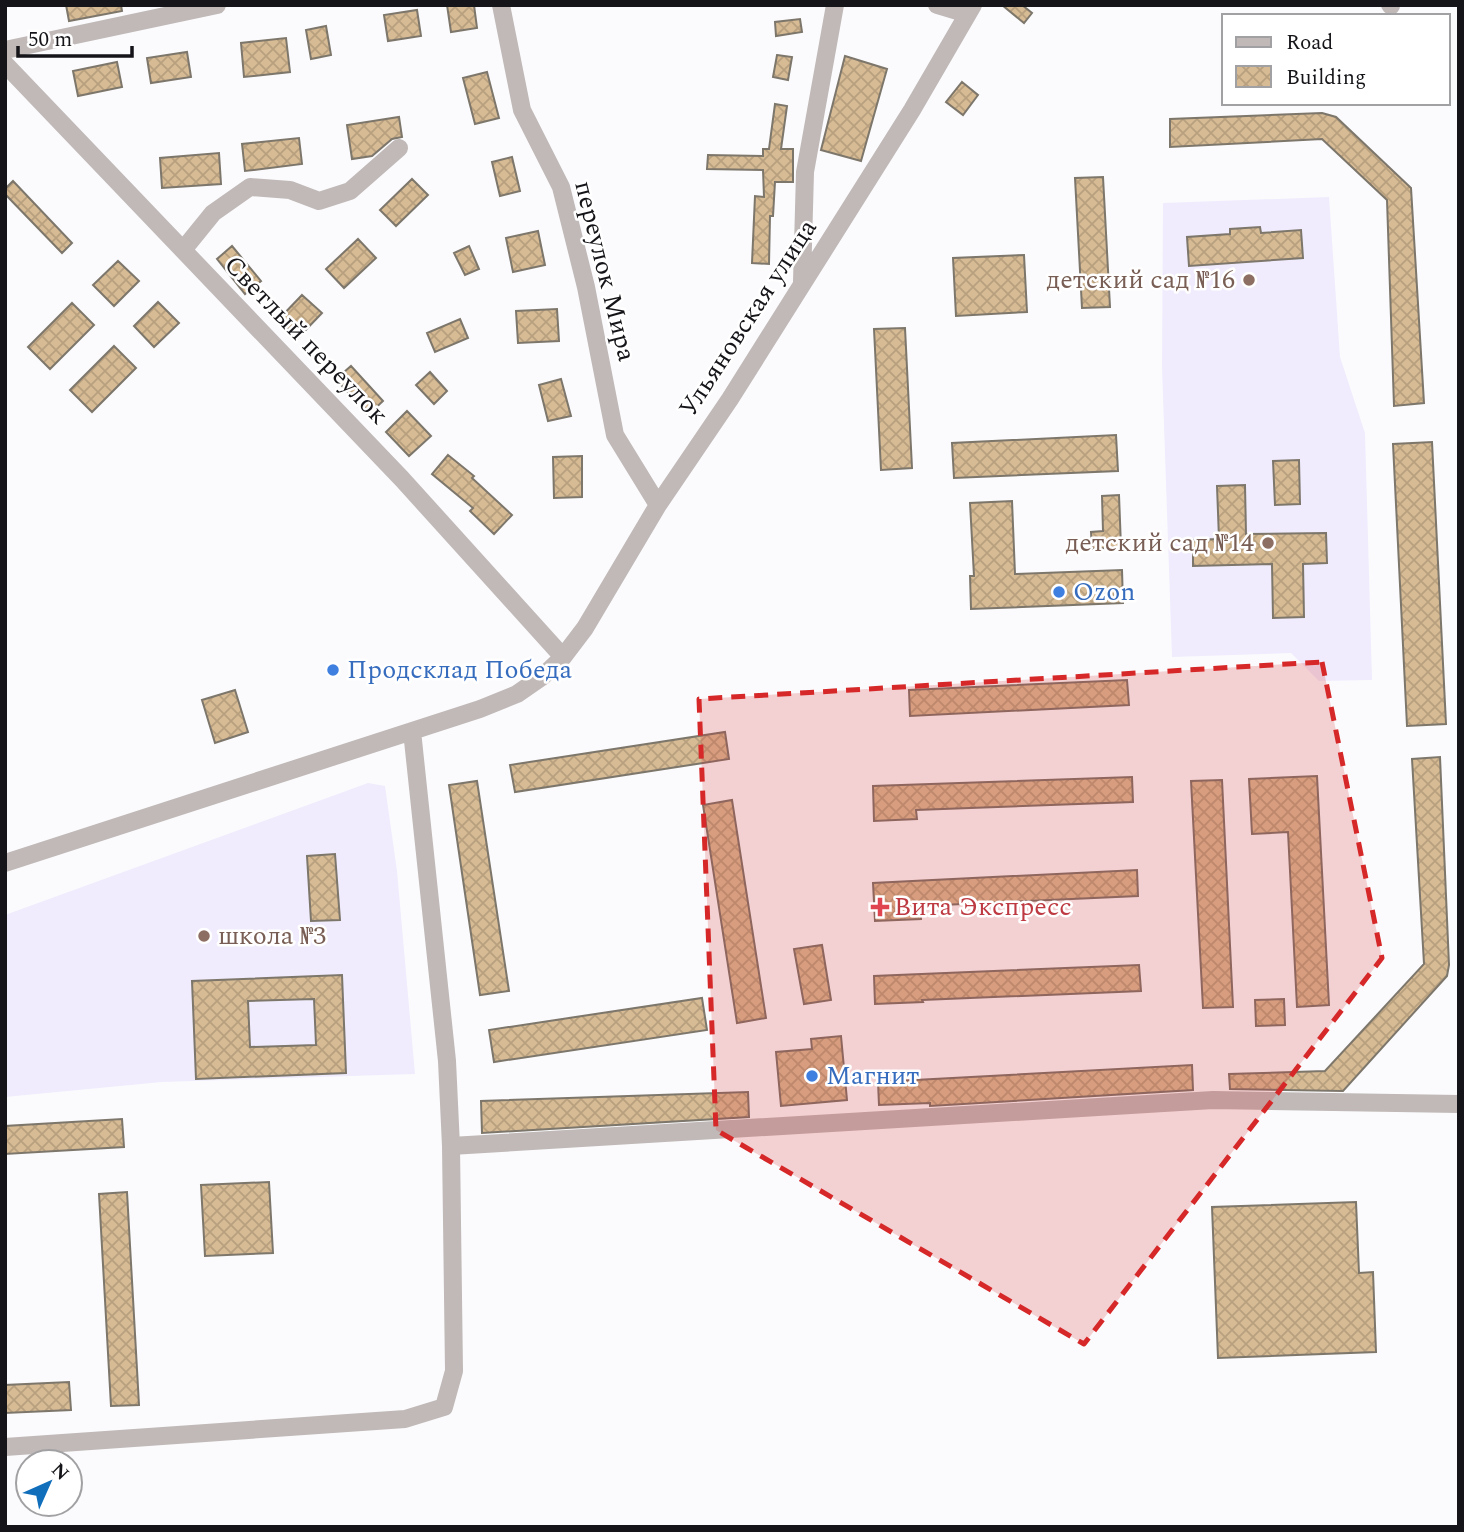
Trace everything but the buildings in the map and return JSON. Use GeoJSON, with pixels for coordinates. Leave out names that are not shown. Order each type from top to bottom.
{"type":"FeatureCollection","features":[{"type":"Feature","properties":{"kind":"street"},"geometry":{"type":"LineString","coordinates":[[5,50],[217,5]]}},
{"type":"Feature","properties":{"kind":"street","name":"переулок Мира"},"geometry":{"type":"LineString","coordinates":[[501,5],[522,110],[561,187],[586,287],[615,435],[658,505]]}},
{"type":"Feature","properties":{"kind":"street"},"geometry":{"type":"LineString","coordinates":[[802,284],[805,172],[835,5]]}},
{"type":"Feature","properties":{"kind":"street"},"geometry":{"type":"LineString","coordinates":[[937,5],[970,10]]}},
{"type":"Feature","properties":{"kind":"street","name":"Ульяновская улица"},"geometry":{"type":"LineString","coordinates":[[5,863],[480,709],[517,694],[542,676],[563,657],[585,628],[658,505],[730,399],[912,110],[970,10]]}},
{"type":"Feature","properties":{"kind":"street","name":"Светлый переулок"},"geometry":{"type":"LineString","coordinates":[[5,64],[402,479],[563,657]]}},
{"type":"Feature","properties":{"kind":"street"},"geometry":{"type":"LineString","coordinates":[[183,250],[213,213],[250,187],[290,190],[319,201],[350,191],[399,148]]}},
{"type":"Feature","properties":{"kind":"street"},"geometry":{"type":"LineString","coordinates":[[5,1447],[405,1419],[444,1406],[454,1371],[451,1146],[443,1006],[412,731]]}},
{"type":"Feature","properties":{"kind":"street"},"geometry":{"type":"LineString","coordinates":[[451,1146],[1213,1100],[1459,1104]]}},
{"type":"Feature","properties":{"kind":"highlighted area"},"geometry":{"type":"Polygon","coordinates":[[[1322,662],[1382,958],[1084,1344],[716,1130],[699,699],[1322,662]]]}},
{"type":"Feature","properties":{"kind":"shaded area","name":"детский сад №14"},"geometry":{"type":"Polygon","coordinates":[[[1329,197],[1340,357],[1365,433],[1372,680],[1319,681],[1291,653],[1172,657],[1162,367],[1163,203],[1329,197]]]}},
{"type":"Feature","properties":{"kind":"shaded area","name":"школа №3"},"geometry":{"type":"Polygon","coordinates":[[[368,783],[385,786],[397,871],[415,1074],[162,1082],[5,1097],[5,915],[368,783]]]}},
{"type":"Feature","properties":{"kind":"place","name":"детский сад №16"},"geometry":{"type":"Point","coordinates":[1249,280]}},
{"type":"Feature","properties":{"kind":"place","name":"детский сад №14"},"geometry":{"type":"Point","coordinates":[1268,543]}},
{"type":"Feature","properties":{"kind":"place","name":"Ozon"},"geometry":{"type":"Point","coordinates":[1059,592]}},
{"type":"Feature","properties":{"kind":"place","name":"Продсклад Победа"},"geometry":{"type":"Point","coordinates":[333,670]}},
{"type":"Feature","properties":{"kind":"place","name":"Вита Экспресс"},"geometry":{"type":"Point","coordinates":[880,907]}},
{"type":"Feature","properties":{"kind":"place","name":"школа №3"},"geometry":{"type":"Point","coordinates":[204,936]}},
{"type":"Feature","properties":{"kind":"place","name":"Магнит"},"geometry":{"type":"Point","coordinates":[812,1076]}}]}
